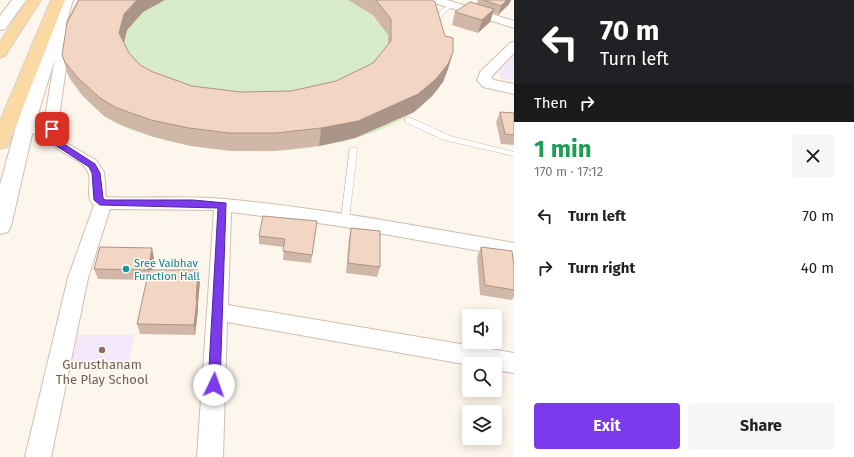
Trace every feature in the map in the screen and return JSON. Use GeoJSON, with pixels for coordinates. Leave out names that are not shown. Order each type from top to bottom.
{"type":"FeatureCollection","features":[{"type":"Feature","properties":{"kind":"main road"},"geometry":{"type":"LineString","coordinates":[[0,53],[34,0]]}},
{"type":"Feature","properties":{"kind":"main road"},"geometry":{"type":"LineString","coordinates":[[0,143],[58,0]]}},
{"type":"Feature","properties":{"kind":"street"},"geometry":{"type":"LineString","coordinates":[[2,20],[19,0]]}},
{"type":"Feature","properties":{"kind":"street"},"geometry":{"type":"LineString","coordinates":[[0,226],[24,130],[66,0]]}},
{"type":"Feature","properties":{"kind":"street"},"geometry":{"type":"LineString","coordinates":[[84,0],[64,39],[52,117],[52,129],[58,143],[92,165],[96,173],[98,200],[103,203],[193,203],[223,205],[345,220],[514,250]]}},
{"type":"Feature","properties":{"kind":"street"},"geometry":{"type":"LineString","coordinates":[[436,0],[514,25]]}},
{"type":"Feature","properties":{"kind":"street"},"geometry":{"type":"LineString","coordinates":[[514,46],[485,75],[485,80],[489,84],[514,89]]}},
{"type":"Feature","properties":{"kind":"street"},"geometry":{"type":"LineString","coordinates":[[24,130],[52,129]]}},
{"type":"Feature","properties":{"kind":"street"},"geometry":{"type":"LineString","coordinates":[[38,457],[78,278],[103,203]]}},
{"type":"Feature","properties":{"kind":"street"},"geometry":{"type":"LineString","coordinates":[[210,457],[223,205]]}},
{"type":"Feature","properties":{"kind":"street"},"geometry":{"type":"LineString","coordinates":[[218,312],[514,363]]}},
{"type":"Feature","properties":{"kind":"lane"},"geometry":{"type":"LineString","coordinates":[[436,18],[450,5]]}},
{"type":"Feature","properties":{"kind":"lane"},"geometry":{"type":"LineString","coordinates":[[408,120],[447,138],[514,154]]}},
{"type":"Feature","properties":{"kind":"lane"},"geometry":{"type":"LineString","coordinates":[[345,220],[353,150]]}},
{"type":"Feature","properties":{"kind":"shaded area"},"geometry":{"type":"Polygon","coordinates":[[[514,55],[514,80],[501,79],[497,70],[514,55]]]}},
{"type":"Feature","properties":{"kind":"shaded area","name":"Gurusthanam The Play School"},"geometry":{"type":"Polygon","coordinates":[[[78,335],[134,335],[128,366],[70,365],[78,335]]]}},
{"type":"Feature","properties":{"kind":"green space"},"geometry":{"type":"Polygon","coordinates":[[[104,0],[409,0],[443,82],[430,98],[418,109],[387,127],[358,138],[326,145],[294,150],[261,151],[197,147],[167,141],[134,131],[110,120],[84,97],[74,84],[66,69],[62,60],[104,0]]]}},
{"type":"Feature","properties":{"kind":"building"},"geometry":{"type":"Polygon","coordinates":[[[79,0],[137,0],[124,14],[119,33],[129,53],[140,65],[153,72],[192,86],[240,92],[291,91],[336,81],[373,63],[391,41],[391,19],[376,0],[432,0],[435,2],[445,36],[453,38],[453,52],[448,64],[436,79],[418,94],[358,121],[321,128],[276,133],[230,133],[189,128],[151,120],[117,108],[100,98],[78,78],[65,62],[62,55],[67,23],[79,0]]]}},
{"type":"Feature","properties":{"kind":"building"},"geometry":{"type":"Polygon","coordinates":[[[483,0],[507,0],[501,6],[483,0]]]}},
{"type":"Feature","properties":{"kind":"building"},"geometry":{"type":"Polygon","coordinates":[[[470,2],[494,9],[482,20],[455,12],[470,2]]]}},
{"type":"Feature","properties":{"kind":"building"},"geometry":{"type":"Polygon","coordinates":[[[500,112],[514,113],[514,135],[505,134],[500,112]]]}},
{"type":"Feature","properties":{"kind":"building"},"geometry":{"type":"Polygon","coordinates":[[[263,216],[317,221],[312,255],[283,251],[285,239],[259,236],[263,216]]]}},
{"type":"Feature","properties":{"kind":"building"},"geometry":{"type":"Polygon","coordinates":[[[351,228],[380,231],[380,267],[348,263],[351,228]]]}},
{"type":"Feature","properties":{"kind":"building"},"geometry":{"type":"Polygon","coordinates":[[[100,247],[152,248],[148,270],[94,269],[100,247]]]}},
{"type":"Feature","properties":{"kind":"building"},"geometry":{"type":"Polygon","coordinates":[[[481,247],[512,251],[514,290],[485,285],[481,247]]]}},
{"type":"Feature","properties":{"kind":"building"},"geometry":{"type":"Polygon","coordinates":[[[149,270],[198,270],[194,325],[137,324],[149,270]]]}},
{"type":"Feature","properties":{"kind":"place","name":"Sree Vaibhav Function Hall"},"geometry":{"type":"Point","coordinates":[126,269]}},
{"type":"Feature","properties":{"kind":"place","name":"Gurusthanam The Play School"},"geometry":{"type":"Point","coordinates":[102,350]}},
{"type":"Feature","properties":{"kind":"route"},"geometry":{"type":"LineString","coordinates":[[52,129],[58,143],[92,165],[96,173],[98,183],[98,200],[103,203],[193,203],[223,205],[214,385]]}}]}
